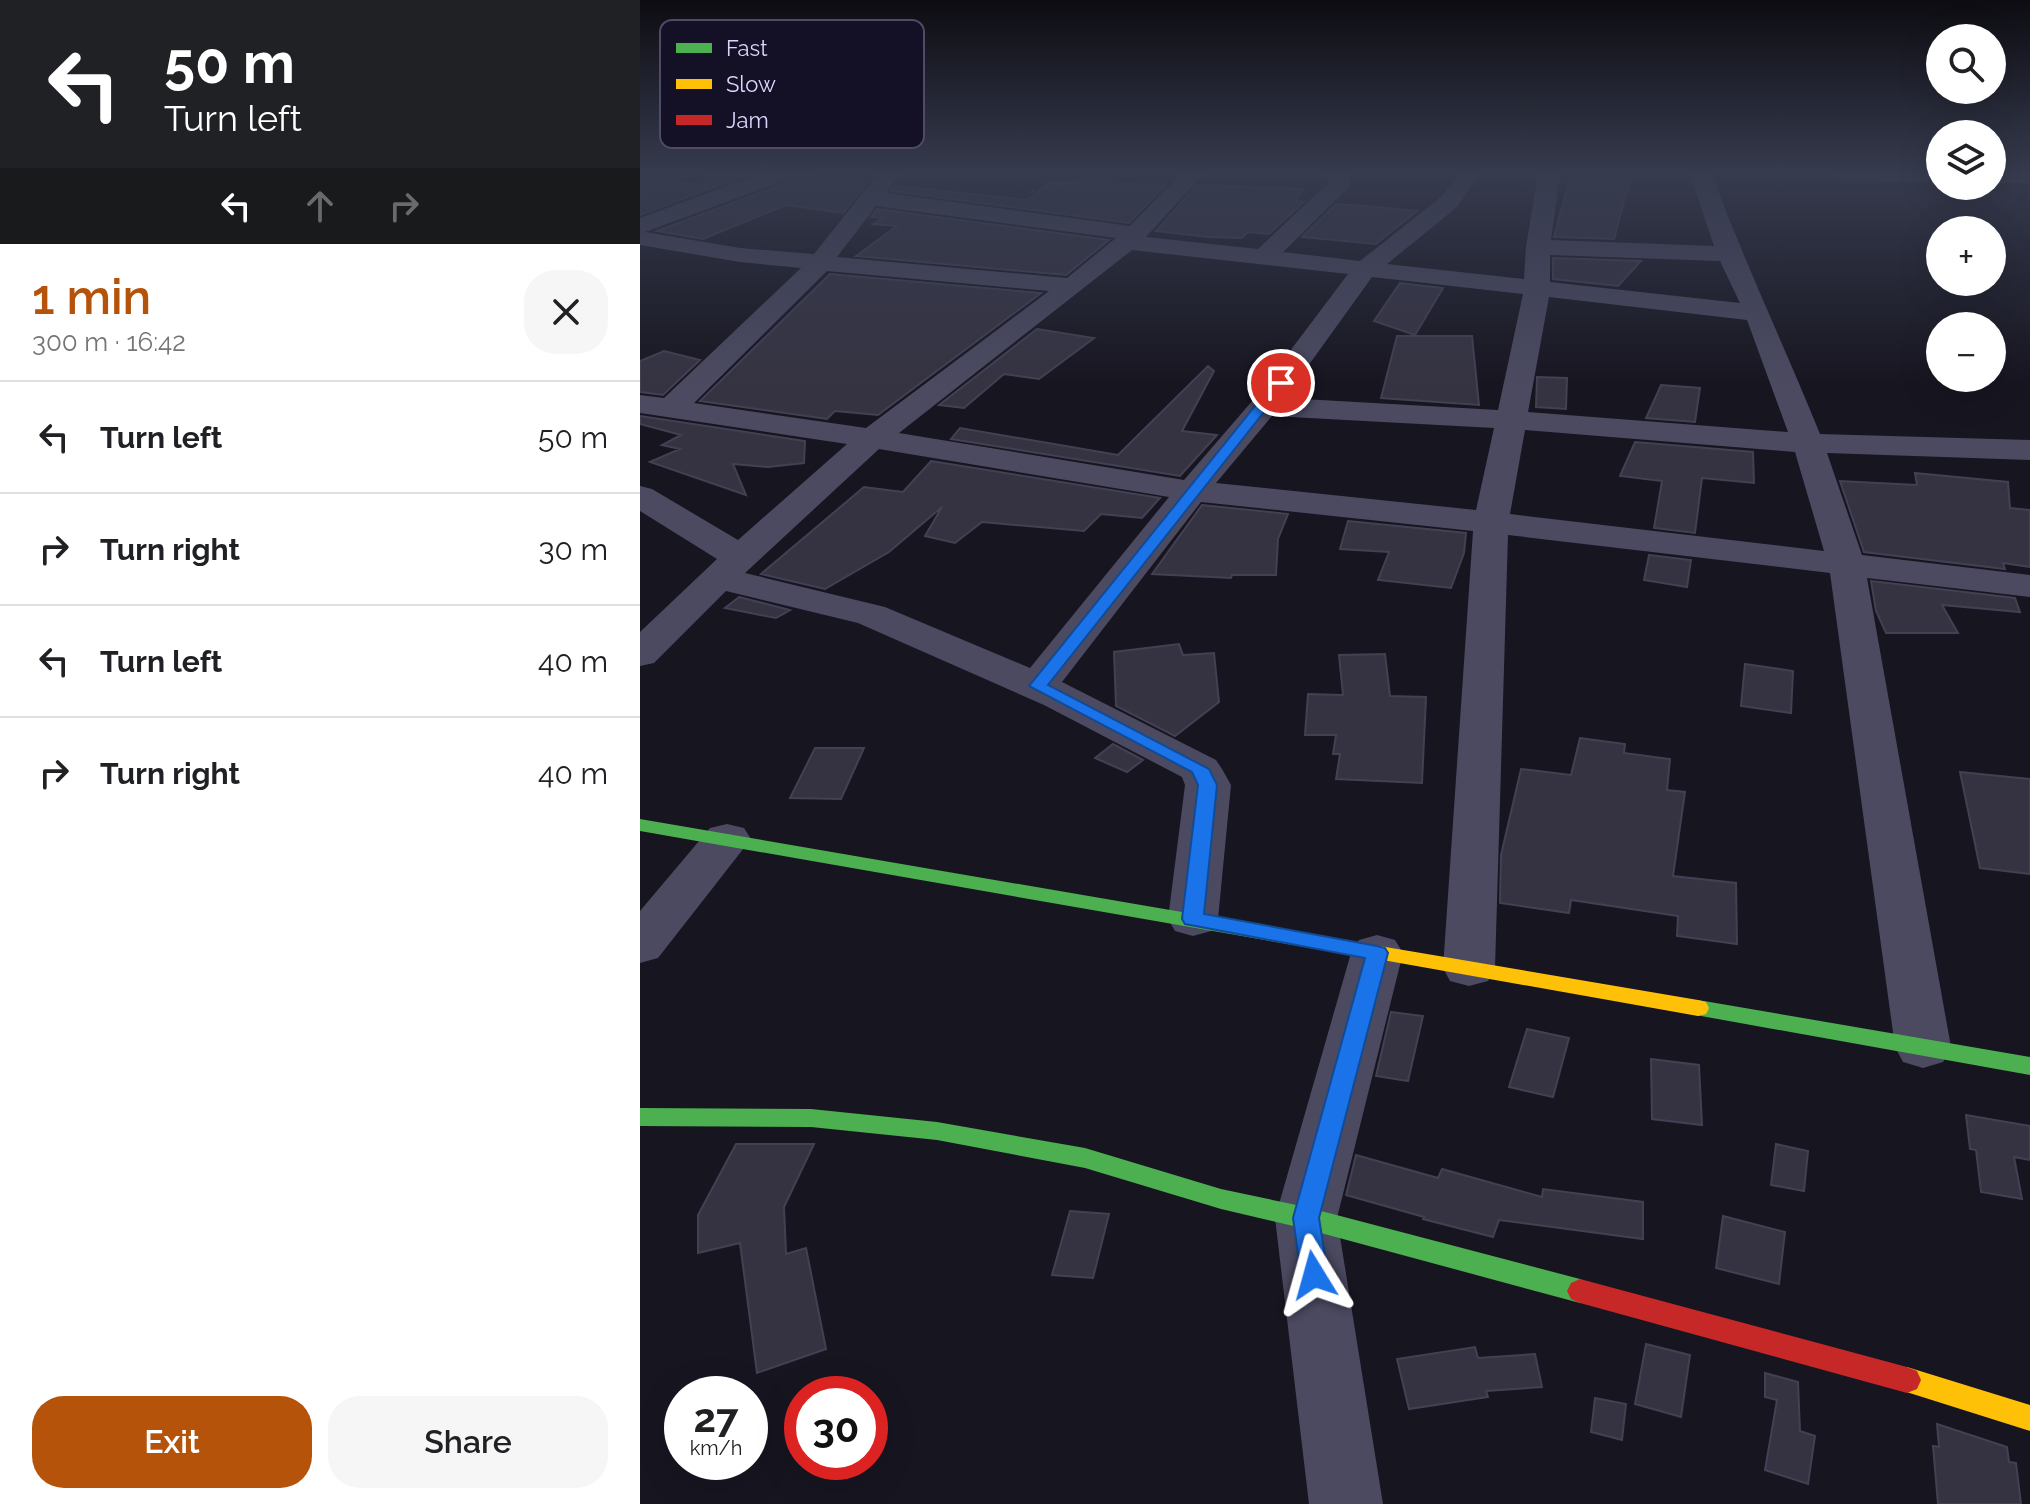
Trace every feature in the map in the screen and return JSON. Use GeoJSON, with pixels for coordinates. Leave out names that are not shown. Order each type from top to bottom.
{"type":"FeatureCollection","features":[{"type":"Feature","properties":{"kind":"main road"},"geometry":{"type":"LineString","coordinates":[[640,825],[2030,1066]]}},
{"type":"Feature","properties":{"kind":"main road"},"geometry":{"type":"LineString","coordinates":[[640,1117],[811,1118],[937,1131],[1085,1158],[1221,1199],[1306,1218],[1860,1365],[2030,1418]]}},
{"type":"Feature","properties":{"kind":"street"},"geometry":{"type":"LineString","coordinates":[[676,244],[820,264],[1073,286]]}},
{"type":"Feature","properties":{"kind":"street"},"geometry":{"type":"LineString","coordinates":[[655,407],[820,264],[833,244]]}},
{"type":"Feature","properties":{"kind":"street"},"geometry":{"type":"LineString","coordinates":[[640,654],[872,438],[1124,244]]}},
{"type":"Feature","properties":{"kind":"street"},"geometry":{"type":"LineString","coordinates":[[1173,244],[1364,270],[1758,313]]}},
{"type":"Feature","properties":{"kind":"street"},"geometry":{"type":"LineString","coordinates":[[1263,258],[1277,244]]}},
{"type":"Feature","properties":{"kind":"street"},"geometry":{"type":"LineString","coordinates":[[1038,686],[1192,491],[1264,406],[1364,270],[1396,244]]}},
{"type":"Feature","properties":{"kind":"street"},"geometry":{"type":"LineString","coordinates":[[1726,244],[1758,313],[1808,443],[1847,566],[1923,1047]]}},
{"type":"Feature","properties":{"kind":"street"},"geometry":{"type":"LineString","coordinates":[[1469,968],[1491,522],[1537,290],[1538,247],[1729,254]]}},
{"type":"Feature","properties":{"kind":"street"},"geometry":{"type":"LineString","coordinates":[[1264,406],[1510,420],[1808,443],[2030,450]]}},
{"type":"Feature","properties":{"kind":"street"},"geometry":{"type":"LineString","coordinates":[[655,407],[872,438],[1192,491],[1491,522],[2030,586]]}},
{"type":"Feature","properties":{"kind":"street"},"geometry":{"type":"LineString","coordinates":[[640,496],[729,568],[871,615],[1038,686],[1200,769],[1208,785],[1193,919]]}},
{"type":"Feature","properties":{"kind":"street"},"geometry":{"type":"LineString","coordinates":[[640,945],[727,839]]}},
{"type":"Feature","properties":{"kind":"street"},"geometry":{"type":"LineString","coordinates":[[1346,1504],[1306,1218],[1377,953]]}},
{"type":"Feature","properties":{"kind":"building"},"geometry":{"type":"Polygon","coordinates":[[[872,244],[1104,244],[1066,275],[856,256],[872,244]]]}},
{"type":"Feature","properties":{"kind":"building"},"geometry":{"type":"Polygon","coordinates":[[[1553,258],[1641,261],[1618,286],[1553,279],[1553,258]]]}},
{"type":"Feature","properties":{"kind":"building"},"geometry":{"type":"Polygon","coordinates":[[[830,274],[1041,293],[878,415],[835,411],[827,419],[700,401],[830,274]]]}},
{"type":"Feature","properties":{"kind":"building"},"geometry":{"type":"Polygon","coordinates":[[[1400,283],[1443,288],[1415,335],[1374,321],[1400,283]]]}},
{"type":"Feature","properties":{"kind":"building"},"geometry":{"type":"Polygon","coordinates":[[[1037,329],[1094,338],[1039,379],[1004,374],[964,408],[939,405],[1037,329]]]}},
{"type":"Feature","properties":{"kind":"building"},"geometry":{"type":"Polygon","coordinates":[[[1397,336],[1472,336],[1479,405],[1381,398],[1397,336]]]}},
{"type":"Feature","properties":{"kind":"building"},"geometry":{"type":"Polygon","coordinates":[[[664,351],[700,360],[663,395],[640,392],[640,361],[664,351]]]}},
{"type":"Feature","properties":{"kind":"building"},"geometry":{"type":"Polygon","coordinates":[[[1208,366],[1214,371],[1182,431],[1217,435],[1180,476],[951,439],[960,428],[1118,455],[1208,366]]]}},
{"type":"Feature","properties":{"kind":"building"},"geometry":{"type":"Polygon","coordinates":[[[1537,377],[1567,378],[1566,409],[1536,407],[1537,377]]]}},
{"type":"Feature","properties":{"kind":"building"},"geometry":{"type":"Polygon","coordinates":[[[1661,385],[1700,388],[1695,422],[1646,418],[1661,385]]]}},
{"type":"Feature","properties":{"kind":"building"},"geometry":{"type":"Polygon","coordinates":[[[640,416],[805,441],[804,463],[768,467],[733,464],[746,495],[650,462],[680,449],[662,445],[681,435],[640,424],[640,416]]]}},
{"type":"Feature","properties":{"kind":"building"},"geometry":{"type":"Polygon","coordinates":[[[1635,442],[1753,452],[1754,483],[1702,478],[1695,533],[1654,528],[1662,481],[1620,476],[1635,442]]]}},
{"type":"Feature","properties":{"kind":"building"},"geometry":{"type":"Polygon","coordinates":[[[931,461],[1160,498],[1142,518],[1101,514],[1084,531],[982,522],[955,543],[925,536],[942,507],[889,552],[825,589],[761,574],[864,487],[903,492],[931,461]]]}},
{"type":"Feature","properties":{"kind":"building"},"geometry":{"type":"Polygon","coordinates":[[[1915,473],[2008,482],[2010,508],[2030,510],[2030,567],[2003,563],[2005,569],[1864,552],[1840,481],[1917,485],[1915,473]]]}},
{"type":"Feature","properties":{"kind":"building"},"geometry":{"type":"Polygon","coordinates":[[[1202,505],[1288,514],[1278,539],[1276,575],[1232,575],[1231,578],[1152,574],[1202,505]]]}},
{"type":"Feature","properties":{"kind":"building"},"geometry":{"type":"Polygon","coordinates":[[[1348,521],[1466,533],[1464,553],[1451,588],[1378,580],[1389,552],[1340,549],[1348,521]]]}},
{"type":"Feature","properties":{"kind":"building"},"geometry":{"type":"Polygon","coordinates":[[[1649,555],[1691,560],[1687,587],[1644,580],[1649,555]]]}},
{"type":"Feature","properties":{"kind":"building"},"geometry":{"type":"Polygon","coordinates":[[[1871,581],[2015,598],[2020,612],[1942,605],[1958,633],[1886,633],[1876,611],[1871,581]]]}},
{"type":"Feature","properties":{"kind":"building"},"geometry":{"type":"Polygon","coordinates":[[[739,597],[790,610],[776,618],[725,608],[739,597]]]}},
{"type":"Feature","properties":{"kind":"building"},"geometry":{"type":"Polygon","coordinates":[[[1179,644],[1183,655],[1214,653],[1219,702],[1175,736],[1116,706],[1114,652],[1179,644]]]}},
{"type":"Feature","properties":{"kind":"building"},"geometry":{"type":"Polygon","coordinates":[[[1385,654],[1390,696],[1426,697],[1422,783],[1336,779],[1340,754],[1333,754],[1336,735],[1305,735],[1308,694],[1343,695],[1339,655],[1385,654]]]}},
{"type":"Feature","properties":{"kind":"building"},"geometry":{"type":"Polygon","coordinates":[[[1745,664],[1793,671],[1791,713],[1741,706],[1745,664]]]}},
{"type":"Feature","properties":{"kind":"building"},"geometry":{"type":"Polygon","coordinates":[[[1580,738],[1625,744],[1624,753],[1670,759],[1667,790],[1685,792],[1673,876],[1736,883],[1737,944],[1677,936],[1678,916],[1571,900],[1569,913],[1500,903],[1501,855],[1521,769],[1571,775],[1580,738]]]}},
{"type":"Feature","properties":{"kind":"building"},"geometry":{"type":"Polygon","coordinates":[[[1113,744],[1143,760],[1127,772],[1095,758],[1113,744]]]}},
{"type":"Feature","properties":{"kind":"building"},"geometry":{"type":"Polygon","coordinates":[[[815,748],[864,748],[841,799],[790,798],[815,748]]]}},
{"type":"Feature","properties":{"kind":"building"},"geometry":{"type":"Polygon","coordinates":[[[1960,772],[2030,779],[2030,874],[1980,868],[1960,772]]]}},
{"type":"Feature","properties":{"kind":"building"},"geometry":{"type":"Polygon","coordinates":[[[1391,1012],[1423,1016],[1408,1081],[1376,1076],[1391,1012]]]}},
{"type":"Feature","properties":{"kind":"building"},"geometry":{"type":"Polygon","coordinates":[[[1527,1029],[1569,1038],[1553,1097],[1509,1087],[1527,1029]]]}},
{"type":"Feature","properties":{"kind":"building"},"geometry":{"type":"Polygon","coordinates":[[[1651,1059],[1699,1065],[1702,1125],[1652,1119],[1651,1059]]]}},
{"type":"Feature","properties":{"kind":"building"},"geometry":{"type":"Polygon","coordinates":[[[1966,1115],[2030,1126],[2030,1160],[2014,1157],[2022,1199],[1981,1192],[1976,1150],[1970,1149],[1966,1115]]]}},
{"type":"Feature","properties":{"kind":"building"},"geometry":{"type":"Polygon","coordinates":[[[736,1144],[814,1144],[784,1207],[786,1254],[806,1248],[826,1349],[757,1373],[740,1243],[698,1253],[698,1215],[736,1144]]]}},
{"type":"Feature","properties":{"kind":"building"},"geometry":{"type":"Polygon","coordinates":[[[1776,1144],[1808,1151],[1804,1191],[1771,1185],[1776,1144]]]}},
{"type":"Feature","properties":{"kind":"building"},"geometry":{"type":"Polygon","coordinates":[[[1356,1155],[1438,1178],[1442,1169],[1542,1197],[1543,1189],[1643,1202],[1643,1239],[1499,1220],[1493,1237],[1423,1219],[1346,1195],[1356,1155]]]}},
{"type":"Feature","properties":{"kind":"building"},"geometry":{"type":"Polygon","coordinates":[[[1070,1211],[1109,1214],[1093,1278],[1052,1275],[1070,1211]]]}},
{"type":"Feature","properties":{"kind":"building"},"geometry":{"type":"Polygon","coordinates":[[[1723,1216],[1785,1232],[1779,1284],[1716,1268],[1723,1216]]]}},
{"type":"Feature","properties":{"kind":"building"},"geometry":{"type":"Polygon","coordinates":[[[1646,1344],[1690,1355],[1681,1417],[1635,1404],[1646,1344]]]}},
{"type":"Feature","properties":{"kind":"building"},"geometry":{"type":"Polygon","coordinates":[[[1475,1347],[1478,1358],[1535,1354],[1542,1387],[1486,1391],[1488,1397],[1409,1409],[1397,1359],[1475,1347]]]}},
{"type":"Feature","properties":{"kind":"building"},"geometry":{"type":"Polygon","coordinates":[[[1765,1373],[1798,1382],[1800,1431],[1815,1436],[1808,1484],[1765,1470],[1777,1400],[1765,1397],[1765,1373]]]}},
{"type":"Feature","properties":{"kind":"building"},"geometry":{"type":"Polygon","coordinates":[[[1595,1398],[1626,1404],[1622,1440],[1591,1432],[1595,1398]]]}},
{"type":"Feature","properties":{"kind":"building"},"geometry":{"type":"Polygon","coordinates":[[[1937,1424],[2007,1447],[2009,1462],[2016,1463],[2021,1504],[1938,1504],[1933,1446],[1939,1447],[1937,1424]]]}},
{"type":"Feature","properties":{"kind":"traffic: fast"},"geometry":{"type":"LineString","coordinates":[[640,825],[1356,949]]}},
{"type":"Feature","properties":{"kind":"traffic: fast"},"geometry":{"type":"LineString","coordinates":[[1698,1008],[2030,1066]]}},
{"type":"Feature","properties":{"kind":"traffic: fast"},"geometry":{"type":"LineString","coordinates":[[640,1117],[811,1118],[937,1131],[1085,1158],[1221,1199],[1306,1218],[1580,1291]]}},
{"type":"Feature","properties":{"kind":"traffic: slow"},"geometry":{"type":"LineString","coordinates":[[1356,949],[1698,1008]]}},
{"type":"Feature","properties":{"kind":"traffic: slow"},"geometry":{"type":"LineString","coordinates":[[1907,1380],[2030,1418]]}},
{"type":"Feature","properties":{"kind":"traffic: jam"},"geometry":{"type":"LineString","coordinates":[[1580,1291],[1907,1380]]}},
{"type":"Feature","properties":{"kind":"route"},"geometry":{"type":"LineString","coordinates":[[1281,383],[1176,510],[1038,686],[1200,769],[1208,785],[1193,919],[1377,953],[1306,1218],[1314,1275]]}}]}
